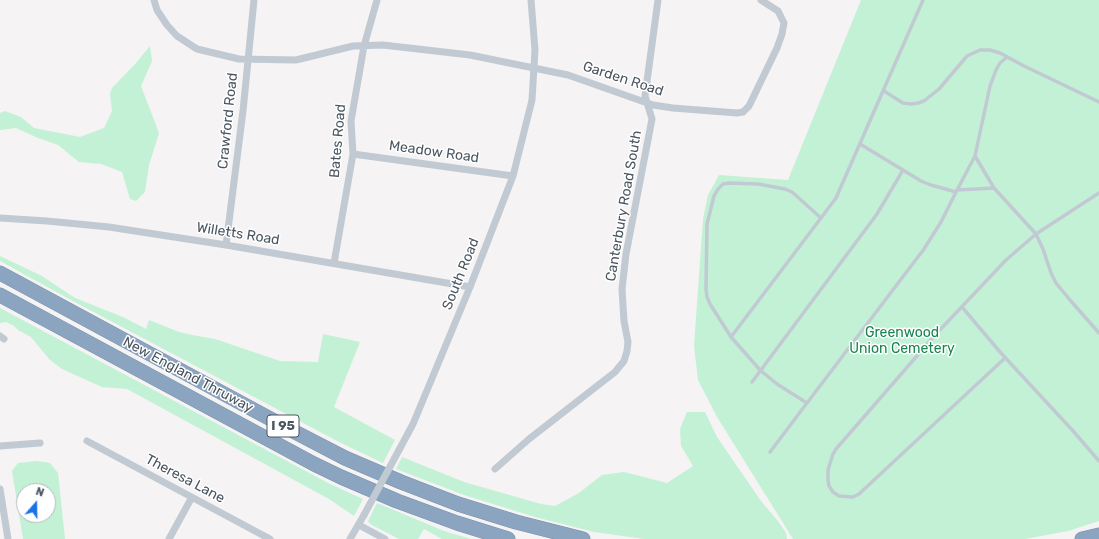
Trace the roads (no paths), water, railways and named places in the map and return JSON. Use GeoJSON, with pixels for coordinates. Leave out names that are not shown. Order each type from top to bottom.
{"type":"FeatureCollection","features":[{"type":"Feature","properties":{"kind":"highway","name":"New England Thruway"},"geometry":{"type":"LineString","coordinates":[[0,273],[345,458],[401,482],[465,506],[523,524],[583,539]]}},
{"type":"Feature","properties":{"kind":"highway","name":"New England Thruway"},"geometry":{"type":"LineString","coordinates":[[0,295],[253,432],[321,467],[397,501],[457,523],[508,539]]}},
{"type":"Feature","properties":{"kind":"highway"},"geometry":{"type":"LineString","coordinates":[[1082,539],[1099,535]]}},
{"type":"Feature","properties":{"kind":"street","name":"Garden Road"},"geometry":{"type":"LineString","coordinates":[[154,0],[162,17],[177,36],[197,49],[239,59],[296,60],[353,46],[383,45],[470,55],[568,75],[653,105],[737,113],[744,112],[749,106],[777,48],[782,34],[784,23],[778,11],[761,0]]}},
{"type":"Feature","properties":{"kind":"street","name":"Crawford Road"},"geometry":{"type":"LineString","coordinates":[[226,245],[243,111],[254,0]]}},
{"type":"Feature","properties":{"kind":"street","name":"Bates Road"},"geometry":{"type":"LineString","coordinates":[[334,263],[353,154],[351,121],[364,46],[377,0]]}},
{"type":"Feature","properties":{"kind":"street","name":"South Road"},"geometry":{"type":"LineString","coordinates":[[350,539],[413,424],[470,287],[513,176],[532,100],[535,50],[531,0]]}},
{"type":"Feature","properties":{"kind":"street","name":"Canterbury Road South"},"geometry":{"type":"LineString","coordinates":[[495,469],[529,439],[615,372],[624,360],[628,342],[624,320],[622,289],[626,254],[652,119],[645,96],[658,0]]}},
{"type":"Feature","properties":{"kind":"street","name":"Meadow Road"},"geometry":{"type":"LineString","coordinates":[[353,154],[513,176]]}},
{"type":"Feature","properties":{"kind":"street","name":"Willetts Road"},"geometry":{"type":"LineString","coordinates":[[0,218],[47,220],[109,227],[226,245],[470,287]]}},
{"type":"Feature","properties":{"kind":"street","name":"Theresa Lane"},"geometry":{"type":"LineString","coordinates":[[87,441],[270,539]]}},
{"type":"Feature","properties":{"kind":"street"},"geometry":{"type":"LineString","coordinates":[[0,446],[40,443]]}},
{"type":"Feature","properties":{"kind":"street"},"geometry":{"type":"LineString","coordinates":[[0,489],[8,539]]}},
{"type":"Feature","properties":{"kind":"street"},"geometry":{"type":"LineString","coordinates":[[169,539],[192,497]]}},
{"type":"Feature","properties":{"kind":"street"},"geometry":{"type":"LineString","coordinates":[[358,525],[385,539]]}},
{"type":"Feature","properties":{"kind":"lane"},"geometry":{"type":"LineString","coordinates":[[731,337],[836,198],[923,0]]}},
{"type":"Feature","properties":{"kind":"lane"},"geometry":{"type":"LineString","coordinates":[[884,91],[904,103],[911,104],[924,101],[939,89],[967,56],[980,50],[990,50],[1000,53],[1099,102]]}},
{"type":"Feature","properties":{"kind":"lane"},"geometry":{"type":"LineString","coordinates":[[770,452],[924,249],[941,222],[975,156],[990,86],[1000,63],[1007,57]]}},
{"type":"Feature","properties":{"kind":"lane"},"geometry":{"type":"LineString","coordinates":[[860,144],[926,183],[956,191],[994,188]]}},
{"type":"Feature","properties":{"kind":"lane"},"geometry":{"type":"LineString","coordinates":[[975,156],[994,188],[1036,234],[1043,249],[1050,273],[1056,283],[1099,333]]}},
{"type":"Feature","properties":{"kind":"lane"},"geometry":{"type":"LineString","coordinates":[[752,382],[877,214],[903,170]]}},
{"type":"Feature","properties":{"kind":"lane"},"geometry":{"type":"LineString","coordinates":[[807,403],[776,384],[760,370],[731,337],[710,304],[706,289],[707,224],[714,196],[723,184],[729,183],[758,184],[785,189],[792,192],[821,218]]}},
{"type":"Feature","properties":{"kind":"lane"},"geometry":{"type":"LineString","coordinates":[[1005,358],[859,494],[853,497],[846,497],[839,496],[833,492],[829,486],[828,470],[833,454],[936,334],[1006,260],[1036,234],[1099,193]]}},
{"type":"Feature","properties":{"kind":"lane"},"geometry":{"type":"LineString","coordinates":[[962,307],[1005,358],[1099,461]]}},
{"type":"Feature","properties":{"kind":"park label","name":"Greenwood Union Cemetery"},"geometry":{"type":"Point","coordinates":[902,342]}}]}
